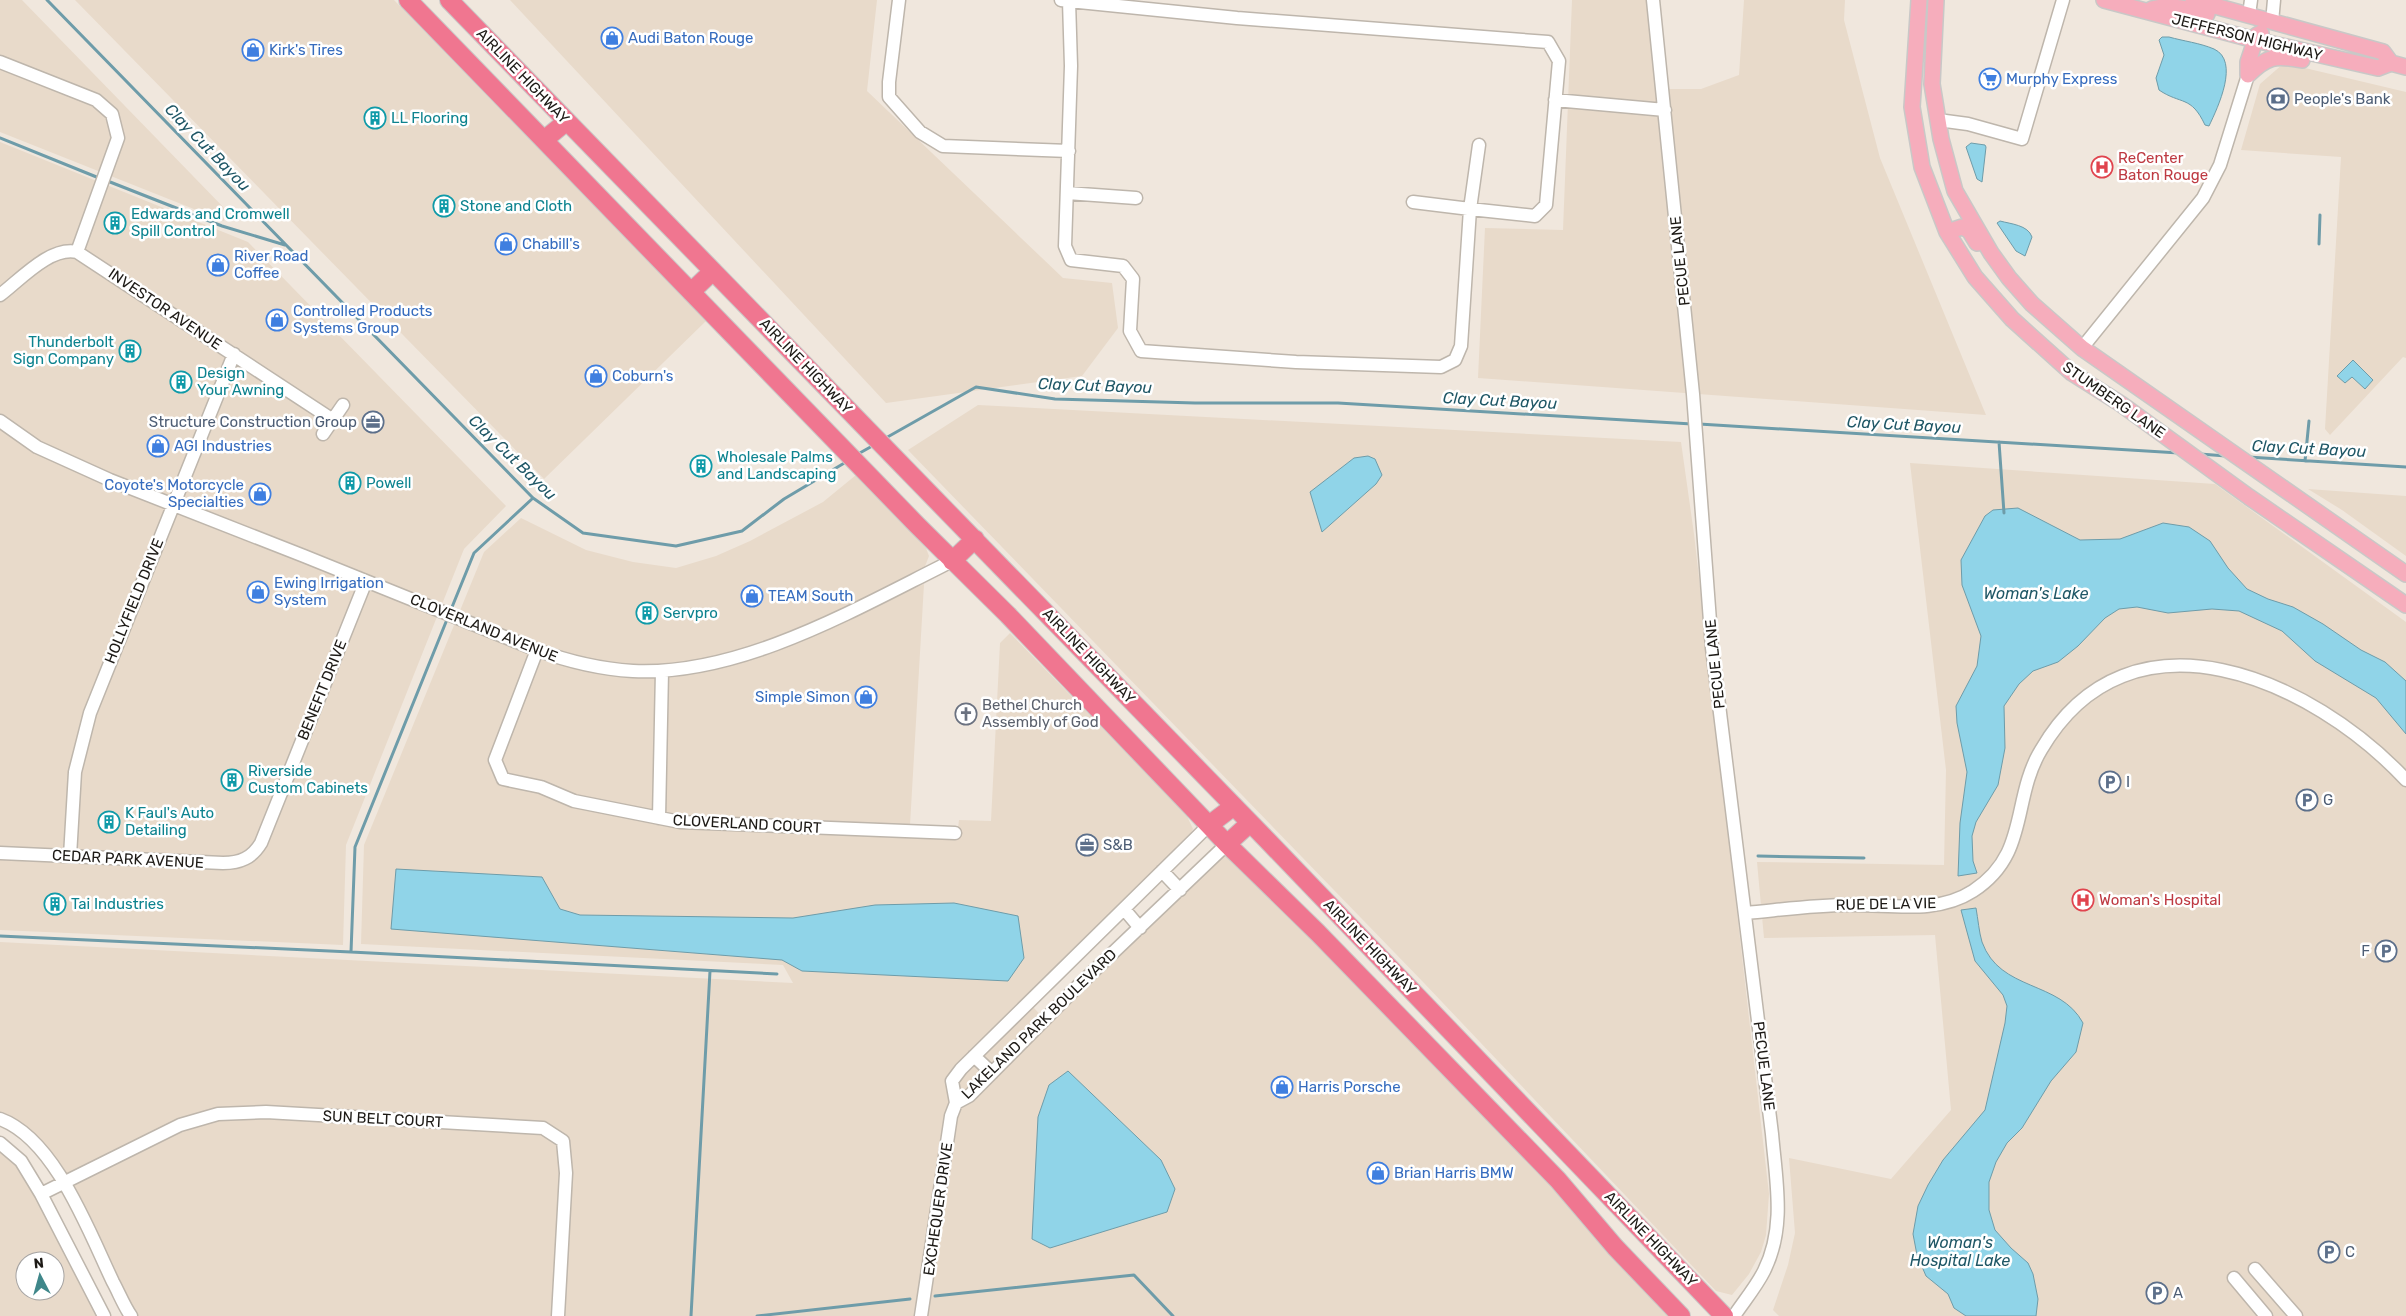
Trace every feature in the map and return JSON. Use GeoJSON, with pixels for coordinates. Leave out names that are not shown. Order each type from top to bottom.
{"type":"FeatureCollection","features":[{"type":"Feature","properties":{"kind":"highway","name":"AIRLINE HIGHWAY"},"geometry":{"type":"LineString","coordinates":[[408,0],[868,475],[1008,615],[1227,844],[1318,933],[1558,1180],[1615,1247],[1681,1316]]}},
{"type":"Feature","properties":{"kind":"highway","name":"AIRLINE HIGHWAY"},"geometry":{"type":"LineString","coordinates":[[449,0],[1340,915],[1724,1316]]}},
{"type":"Feature","properties":{"kind":"highway"},"geometry":{"type":"LineString","coordinates":[[544,140],[567,121]]}},
{"type":"Feature","properties":{"kind":"highway"},"geometry":{"type":"LineString","coordinates":[[691,292],[714,271]]}},
{"type":"Feature","properties":{"kind":"highway"},"geometry":{"type":"LineString","coordinates":[[952,561],[975,539]]}},
{"type":"Feature","properties":{"kind":"highway"},"geometry":{"type":"LineString","coordinates":[[1209,825],[1234,806]]}},
{"type":"Feature","properties":{"kind":"highway"},"geometry":{"type":"LineString","coordinates":[[1227,844],[1250,823]]}},
{"type":"Feature","properties":{"kind":"highway"},"geometry":{"type":"LineString","coordinates":[[1318,933],[1340,915]]}},
{"type":"Feature","properties":{"kind":"main road","name":"STUMBERG LANE"},"geometry":{"type":"LineString","coordinates":[[1919,0],[1912,107],[1922,167],[1947,232],[1975,277],[2020,325],[2072,373],[2121,404],[2249,497],[2406,605]]}},
{"type":"Feature","properties":{"kind":"main road","name":"STUMBERG LANE"},"geometry":{"type":"LineString","coordinates":[[1936,0],[1932,84],[1938,120],[1955,191],[1991,253],[2020,291],[2082,348],[2406,574]]}},
{"type":"Feature","properties":{"kind":"main road","name":"JEFFERSON HIGHWAY"},"geometry":{"type":"LineString","coordinates":[[2104,0],[2256,40],[2378,68],[2391,63],[2406,67]]}},
{"type":"Feature","properties":{"kind":"main road","name":"JEFFERSON HIGHWAY"},"geometry":{"type":"LineString","coordinates":[[2193,0],[2250,8],[2272,22],[2383,52],[2391,63]]}},
{"type":"Feature","properties":{"kind":"main road"},"geometry":{"type":"LineString","coordinates":[[2146,11],[2162,6],[2186,8],[2240,22],[2272,22]]}},
{"type":"Feature","properties":{"kind":"main road"},"geometry":{"type":"LineString","coordinates":[[2248,75],[2248,62],[2257,35],[2264,32],[2350,51],[2362,46]]}},
{"type":"Feature","properties":{"kind":"main road"},"geometry":{"type":"LineString","coordinates":[[2248,75],[2264,61],[2276,57],[2350,70],[2363,64]]}},
{"type":"Feature","properties":{"kind":"main road"},"geometry":{"type":"LineString","coordinates":[[1947,232],[1962,227],[1969,230],[1981,251],[1991,253]]}},
{"type":"Feature","properties":{"kind":"main road"},"geometry":{"type":"LineString","coordinates":[[2020,325],[2030,328],[2051,344],[2058,342],[2066,334]]}},
{"type":"Feature","properties":{"kind":"street"},"geometry":{"type":"LineString","coordinates":[[899,0],[889,82],[889,97],[920,132],[943,146],[1069,151]]}},
{"type":"Feature","properties":{"kind":"street"},"geometry":{"type":"LineString","coordinates":[[1413,202],[1470,209],[1535,216],[1546,205],[1559,61],[1548,42],[1236,18],[1066,0],[1071,66],[1065,246],[1071,260],[1123,266],[1134,279],[1130,331],[1141,351],[1296,362],[1441,367],[1455,360],[1461,346],[1470,209],[1479,145]]}},
{"type":"Feature","properties":{"kind":"street","name":"PECUE LANE"},"geometry":{"type":"LineString","coordinates":[[1653,0],[1699,458],[1712,648],[1772,1134],[1779,1213],[1771,1254],[1763,1272],[1734,1316]]}},
{"type":"Feature","properties":{"kind":"street"},"geometry":{"type":"LineString","coordinates":[[1938,120],[1968,124],[2022,139],[2063,0]]}},
{"type":"Feature","properties":{"kind":"street"},"geometry":{"type":"LineString","coordinates":[[2272,22],[2274,0]]}},
{"type":"Feature","properties":{"kind":"street"},"geometry":{"type":"LineString","coordinates":[[0,62],[88,96],[108,109],[115,122],[118,138],[104,180],[74,251],[58,252],[49,257],[0,295]]}},
{"type":"Feature","properties":{"kind":"street"},"geometry":{"type":"LineString","coordinates":[[2082,348],[2203,198],[2214,180],[2248,75]]}},
{"type":"Feature","properties":{"kind":"street"},"geometry":{"type":"LineString","coordinates":[[1555,100],[1665,110]]}},
{"type":"Feature","properties":{"kind":"street"},"geometry":{"type":"LineString","coordinates":[[1067,194],[1136,198]]}},
{"type":"Feature","properties":{"kind":"street","name":"INVESTOR AVENUE"},"geometry":{"type":"LineString","coordinates":[[74,251],[333,420]]}},
{"type":"Feature","properties":{"kind":"street","name":"HOLLYFIELD DRIVE"},"geometry":{"type":"LineString","coordinates":[[70,856],[75,772],[85,727],[172,505],[234,354]]}},
{"type":"Feature","properties":{"kind":"street"},"geometry":{"type":"LineString","coordinates":[[323,434],[343,405]]}},
{"type":"Feature","properties":{"kind":"street","name":"CLOVERLAND AVENUE"},"geometry":{"type":"LineString","coordinates":[[0,421],[37,447],[110,480],[537,650],[560,658],[607,668],[662,671],[710,664],[746,655],[838,618],[952,561]]}},
{"type":"Feature","properties":{"kind":"street","name":"BENEFIT DRIVE"},"geometry":{"type":"LineString","coordinates":[[253,854],[261,843],[366,581]]}},
{"type":"Feature","properties":{"kind":"street","name":"CLOVERLAND COURT"},"geometry":{"type":"LineString","coordinates":[[537,650],[495,760],[503,779],[541,787],[574,801],[659,818],[690,822],[955,834]]}},
{"type":"Feature","properties":{"kind":"street","name":"RUE DE LA VIE"},"geometry":{"type":"LineString","coordinates":[[1745,913],[1847,905],[1933,906],[1965,896],[1991,877],[2005,860],[2014,842],[2022,801],[2031,770],[2040,751],[2062,719],[2100,688],[2127,675],[2152,668],[2176,665],[2218,668],[2254,678],[2324,712],[2355,733],[2406,780]]}},
{"type":"Feature","properties":{"kind":"street"},"geometry":{"type":"LineString","coordinates":[[659,818],[662,671]]}},
{"type":"Feature","properties":{"kind":"street","name":"LAKELAND PARK BOULEVARD"},"geometry":{"type":"LineString","coordinates":[[1209,825],[974,1056],[952,1081],[956,1103],[969,1096],[1077,987],[1227,844]]}},
{"type":"Feature","properties":{"kind":"street","name":"CEDAR PARK AVENUE"},"geometry":{"type":"LineString","coordinates":[[0,853],[223,863],[241,861],[253,854]]}},
{"type":"Feature","properties":{"kind":"street"},"geometry":{"type":"LineString","coordinates":[[1162,871],[1180,890]]}},
{"type":"Feature","properties":{"kind":"street"},"geometry":{"type":"LineString","coordinates":[[1124,909],[1140,928]]}},
{"type":"Feature","properties":{"kind":"street"},"geometry":{"type":"LineString","coordinates":[[1062,971],[1077,987]]}},
{"type":"Feature","properties":{"kind":"street"},"geometry":{"type":"LineString","coordinates":[[974,1056],[992,1073]]}},
{"type":"Feature","properties":{"kind":"street","name":"EXCHEQUER DRIVE"},"geometry":{"type":"LineString","coordinates":[[921,1316],[951,1116],[956,1103]]}},
{"type":"Feature","properties":{"kind":"street","name":"SUN BELT COURT"},"geometry":{"type":"LineString","coordinates":[[41,1194],[180,1125],[218,1114],[266,1112],[543,1128],[563,1141],[566,1173],[558,1316]]}},
{"type":"Feature","properties":{"kind":"street"},"geometry":{"type":"LineString","coordinates":[[0,1119],[12,1123],[39,1146],[64,1182],[131,1316]]}},
{"type":"Feature","properties":{"kind":"street"},"geometry":{"type":"LineString","coordinates":[[0,1143],[21,1161],[41,1194],[104,1316]]}},
{"type":"Feature","properties":{"kind":"street"},"geometry":{"type":"LineString","coordinates":[[2255,1269],[2296,1316]]}},
{"type":"Feature","properties":{"kind":"street"},"geometry":{"type":"LineString","coordinates":[[2234,1278],[2266,1316]]}},
{"type":"Feature","properties":{"kind":"shaded area"},"geometry":{"type":"Polygon","coordinates":[[[0,0],[22,0],[227,211],[224,221],[0,132],[0,0]]]}},
{"type":"Feature","properties":{"kind":"shaded area"},"geometry":{"type":"Polygon","coordinates":[[[75,0],[394,0],[706,321],[544,479],[75,0]]]}},
{"type":"Feature","properties":{"kind":"shaded area"},"geometry":{"type":"Polygon","coordinates":[[[510,0],[877,0],[867,91],[1063,278],[1112,283],[1118,328],[1082,376],[886,403],[510,0]]]}},
{"type":"Feature","properties":{"kind":"shaded area"},"geometry":{"type":"Polygon","coordinates":[[[1572,0],[1646,0],[1656,89],[1701,89],[1739,75],[1744,0],[1845,0],[1844,20],[1880,158],[1986,415],[1478,378],[1485,228],[1563,230],[1572,0]]]}},
{"type":"Feature","properties":{"kind":"shaded area"},"geometry":{"type":"Polygon","coordinates":[[[2284,63],[2406,92],[2406,358],[2403,357],[2330,435],[2325,429],[2341,157],[2241,150],[2260,84],[2284,63]]]}},
{"type":"Feature","properties":{"kind":"shaded area"},"geometry":{"type":"Polygon","coordinates":[[[0,142],[248,242],[506,506],[464,549],[346,845],[343,945],[0,930],[0,142]]]}},
{"type":"Feature","properties":{"kind":"shaded area"},"geometry":{"type":"Polygon","coordinates":[[[978,405],[1681,442],[1694,534],[1769,1194],[1766,1235],[1761,1252],[1749,1274],[1732,1295],[1716,1291],[1424,983],[908,450],[978,405]]]}},
{"type":"Feature","properties":{"kind":"shaded area","name":"Woman's Hospital"},"geometry":{"type":"Polygon","coordinates":[[[1910,463],[2215,484],[2406,622],[2406,1316],[1779,1316],[1773,1310],[1788,1265],[1795,1233],[1789,1158],[1891,1179],[1951,1110],[1935,935],[1764,938],[1757,862],[1944,865],[1946,770],[1910,463]]]}},
{"type":"Feature","properties":{"kind":"shaded area"},"geometry":{"type":"Polygon","coordinates":[[[856,475],[926,548],[929,556],[924,569],[904,583],[759,645],[655,676],[692,674],[756,658],[924,584],[910,825],[958,828],[959,820],[991,821],[1000,643],[1010,633],[1186,814],[1193,829],[1187,840],[1024,997],[1045,1020],[1227,844],[1681,1316],[131,1316],[39,1146],[0,1119],[0,942],[793,983],[783,965],[361,944],[364,845],[484,552],[521,518],[586,550],[633,562],[676,568],[716,556],[750,541],[823,502],[856,475]]]}},
{"type":"Feature","properties":{"kind":"shaded area"},"geometry":{"type":"Polygon","coordinates":[[[2308,489],[2406,496],[2406,556],[2342,510],[2308,489]]]}},
{"type":"Feature","properties":{"kind":"shaded area"},"geometry":{"type":"Polygon","coordinates":[[[0,1143],[21,1161],[104,1316],[0,1316],[0,1143]]]}},
{"type":"Feature","properties":{"kind":"water"},"geometry":{"type":"Polygon","coordinates":[[[2162,37],[2203,45],[2214,49],[2222,55],[2225,63],[2225,85],[2209,126],[2205,125],[2200,115],[2190,105],[2159,90],[2156,78],[2164,55],[2159,40],[2162,37]]]}},
{"type":"Feature","properties":{"kind":"water"},"geometry":{"type":"Polygon","coordinates":[[[1971,143],[1985,145],[1986,147],[1982,182],[1977,179],[1966,147],[1971,143]]]}},
{"type":"Feature","properties":{"kind":"water"},"geometry":{"type":"Polygon","coordinates":[[[2000,221],[2023,227],[2030,233],[2032,237],[2025,256],[2016,251],[1997,223],[2000,221]]]}},
{"type":"Feature","properties":{"kind":"water"},"geometry":{"type":"Polygon","coordinates":[[[2353,360],[2373,380],[2365,389],[2352,377],[2345,383],[2337,376],[2353,360]]]}},
{"type":"Feature","properties":{"kind":"water"},"geometry":{"type":"Polygon","coordinates":[[[1368,456],[1375,459],[1382,475],[1376,484],[1322,532],[1310,492],[1354,458],[1368,456]]]}},
{"type":"Feature","properties":{"kind":"water","name":"Woman's Lake"},"geometry":{"type":"Polygon","coordinates":[[[2018,508],[2080,540],[2120,539],[2163,523],[2189,527],[2210,541],[2228,568],[2247,589],[2268,599],[2293,607],[2323,624],[2361,650],[2385,662],[2406,681],[2406,734],[2376,698],[2315,661],[2282,631],[2239,611],[2212,609],[2168,613],[2137,607],[2119,609],[2105,618],[2078,646],[2058,662],[2033,671],[2019,684],[2004,706],[2005,748],[1998,785],[1976,822],[1972,836],[1973,861],[1977,873],[1958,876],[1960,823],[1967,772],[1957,723],[1956,706],[1977,666],[1981,636],[1962,585],[1961,560],[1985,516],[1993,510],[2018,508]]]}},
{"type":"Feature","properties":{"kind":"water"},"geometry":{"type":"Polygon","coordinates":[[[396,869],[542,877],[560,909],[580,915],[793,918],[875,905],[954,903],[1018,916],[1024,958],[1008,981],[802,971],[782,960],[391,929],[396,869]]]}},
{"type":"Feature","properties":{"kind":"water","name":"Woman's Hospital Lake"},"geometry":{"type":"Polygon","coordinates":[[[1976,908],[1982,942],[1991,958],[2002,970],[2060,999],[2073,1009],[2083,1023],[2076,1052],[2051,1081],[2022,1128],[2007,1143],[1996,1162],[1989,1182],[1989,1210],[1995,1230],[2028,1263],[2033,1274],[2038,1299],[2036,1316],[1966,1316],[1954,1308],[1948,1294],[1926,1276],[1917,1255],[1913,1234],[1918,1206],[1928,1185],[1943,1160],[1985,1110],[2005,1023],[2007,1006],[2003,995],[1975,961],[1961,910],[1976,908]]]}},
{"type":"Feature","properties":{"kind":"water"},"geometry":{"type":"Polygon","coordinates":[[[1068,1071],[1161,1160],[1175,1189],[1167,1212],[1050,1248],[1032,1239],[1038,1117],[1049,1085],[1068,1071]]]}},
{"type":"Feature","properties":{"kind":"waterway","name":"Clay Cut Bayou"},"geometry":{"type":"LineString","coordinates":[[47,0],[533,498],[583,533],[676,546],[742,531],[784,499],[846,462]]}},
{"type":"Feature","properties":{"kind":"waterway"},"geometry":{"type":"LineString","coordinates":[[0,138],[99,178]]}},
{"type":"Feature","properties":{"kind":"waterway"},"geometry":{"type":"LineString","coordinates":[[105,180],[222,226],[285,245]]}},
{"type":"Feature","properties":{"kind":"waterway"},"geometry":{"type":"LineString","coordinates":[[2319,244],[2320,215]]}},
{"type":"Feature","properties":{"kind":"waterway","name":"Clay Cut Bayou"},"geometry":{"type":"LineString","coordinates":[[884,439],[976,387],[1055,399],[1195,403],[1338,403],[1692,424]]}},
{"type":"Feature","properties":{"kind":"waterway"},"geometry":{"type":"LineString","coordinates":[[2305,461],[2309,421]]}},
{"type":"Feature","properties":{"kind":"waterway","name":"Clay Cut Bayou"},"geometry":{"type":"LineString","coordinates":[[1699,424],[2179,453]]}},
{"type":"Feature","properties":{"kind":"waterway"},"geometry":{"type":"LineString","coordinates":[[1999,442],[2004,513]]}},
{"type":"Feature","properties":{"kind":"waterway","name":"Clay Cut Bayou"},"geometry":{"type":"LineString","coordinates":[[858,454],[874,445]]}},
{"type":"Feature","properties":{"kind":"waterway","name":"Clay Cut Bayou"},"geometry":{"type":"LineString","coordinates":[[2200,454],[2226,456]]}},
{"type":"Feature","properties":{"kind":"waterway","name":"Clay Cut Bayou"},"geometry":{"type":"LineString","coordinates":[[2248,457],[2406,467]]}},
{"type":"Feature","properties":{"kind":"waterway"},"geometry":{"type":"LineString","coordinates":[[450,612],[474,553],[533,498]]}},
{"type":"Feature","properties":{"kind":"waterway"},"geometry":{"type":"LineString","coordinates":[[0,936],[351,952],[355,847],[448,617]]}},
{"type":"Feature","properties":{"kind":"waterway"},"geometry":{"type":"LineString","coordinates":[[1758,856],[1864,858]]}},
{"type":"Feature","properties":{"kind":"waterway"},"geometry":{"type":"LineString","coordinates":[[351,952],[777,974]]}},
{"type":"Feature","properties":{"kind":"waterway"},"geometry":{"type":"LineString","coordinates":[[691,1316],[710,971]]}},
{"type":"Feature","properties":{"kind":"waterway"},"geometry":{"type":"LineString","coordinates":[[935,1296],[1134,1275],[1173,1316]]}},
{"type":"Feature","properties":{"kind":"waterway"},"geometry":{"type":"LineString","coordinates":[[757,1316],[910,1299]]}},
{"type":"Feature","properties":{"kind":"place","name":"Audi Baton Rouge"},"geometry":{"type":"Point","coordinates":[612,38]}},
{"type":"Feature","properties":{"kind":"place","name":"Kirk's Tires"},"geometry":{"type":"Point","coordinates":[253,50]}},
{"type":"Feature","properties":{"kind":"place","name":"Murphy Express"},"geometry":{"type":"Point","coordinates":[1990,79]}},
{"type":"Feature","properties":{"kind":"place","name":"People's Bank"},"geometry":{"type":"Point","coordinates":[2278,99]}},
{"type":"Feature","properties":{"kind":"place","name":"LL Flooring"},"geometry":{"type":"Point","coordinates":[375,118]}},
{"type":"Feature","properties":{"kind":"place","name":"ReCenter Baton Rouge"},"geometry":{"type":"Point","coordinates":[2102,167]}},
{"type":"Feature","properties":{"kind":"place","name":"Stone and Cloth"},"geometry":{"type":"Point","coordinates":[444,206]}},
{"type":"Feature","properties":{"kind":"place","name":"Edwards and Cromwell Spill Control"},"geometry":{"type":"Point","coordinates":[115,223]}},
{"type":"Feature","properties":{"kind":"place","name":"Chabill's"},"geometry":{"type":"Point","coordinates":[506,244]}},
{"type":"Feature","properties":{"kind":"place","name":"River Road Coffee"},"geometry":{"type":"Point","coordinates":[218,265]}},
{"type":"Feature","properties":{"kind":"place","name":"Controlled Products Systems Group"},"geometry":{"type":"Point","coordinates":[277,320]}},
{"type":"Feature","properties":{"kind":"place","name":"Thunderbolt Sign Company"},"geometry":{"type":"Point","coordinates":[130,351]}},
{"type":"Feature","properties":{"kind":"place","name":"Coburn's"},"geometry":{"type":"Point","coordinates":[596,376]}},
{"type":"Feature","properties":{"kind":"place","name":"Design Your Awning"},"geometry":{"type":"Point","coordinates":[181,382]}},
{"type":"Feature","properties":{"kind":"place","name":"Structure Construction Group"},"geometry":{"type":"Point","coordinates":[373,422]}},
{"type":"Feature","properties":{"kind":"place","name":"AGI Industries"},"geometry":{"type":"Point","coordinates":[158,446]}},
{"type":"Feature","properties":{"kind":"place","name":"Wholesale Palms and Landscaping"},"geometry":{"type":"Point","coordinates":[701,466]}},
{"type":"Feature","properties":{"kind":"place","name":"Powell"},"geometry":{"type":"Point","coordinates":[350,483]}},
{"type":"Feature","properties":{"kind":"place","name":"Coyote's Motorcycle Specialties"},"geometry":{"type":"Point","coordinates":[260,494]}},
{"type":"Feature","properties":{"kind":"place","name":"Ewing Irrigation System"},"geometry":{"type":"Point","coordinates":[258,592]}},
{"type":"Feature","properties":{"kind":"place","name":"TEAM South"},"geometry":{"type":"Point","coordinates":[752,596]}},
{"type":"Feature","properties":{"kind":"place","name":"Servpro"},"geometry":{"type":"Point","coordinates":[647,613]}},
{"type":"Feature","properties":{"kind":"place","name":"Simple Simon"},"geometry":{"type":"Point","coordinates":[866,697]}},
{"type":"Feature","properties":{"kind":"place","name":"Bethel Church Assembly of God"},"geometry":{"type":"Point","coordinates":[966,714]}},
{"type":"Feature","properties":{"kind":"place","name":"Riverside Custom Cabinets"},"geometry":{"type":"Point","coordinates":[232,780]}},
{"type":"Feature","properties":{"kind":"place","name":"I"},"geometry":{"type":"Point","coordinates":[2110,782]}},
{"type":"Feature","properties":{"kind":"place","name":"G"},"geometry":{"type":"Point","coordinates":[2307,800]}},
{"type":"Feature","properties":{"kind":"place","name":"K Faul's Auto Detailing"},"geometry":{"type":"Point","coordinates":[109,822]}},
{"type":"Feature","properties":{"kind":"place","name":"S&B"},"geometry":{"type":"Point","coordinates":[1087,845]}},
{"type":"Feature","properties":{"kind":"place","name":"Woman's Hospital"},"geometry":{"type":"Point","coordinates":[2083,900]}},
{"type":"Feature","properties":{"kind":"place","name":"Tai Industries"},"geometry":{"type":"Point","coordinates":[55,904]}},
{"type":"Feature","properties":{"kind":"place","name":"F"},"geometry":{"type":"Point","coordinates":[2386,951]}},
{"type":"Feature","properties":{"kind":"place","name":"Harris Porsche"},"geometry":{"type":"Point","coordinates":[1282,1087]}},
{"type":"Feature","properties":{"kind":"place","name":"Brian Harris BMW"},"geometry":{"type":"Point","coordinates":[1378,1173]}},
{"type":"Feature","properties":{"kind":"place","name":"C"},"geometry":{"type":"Point","coordinates":[2329,1252]}},
{"type":"Feature","properties":{"kind":"place","name":"A"},"geometry":{"type":"Point","coordinates":[2157,1293]}}]}
